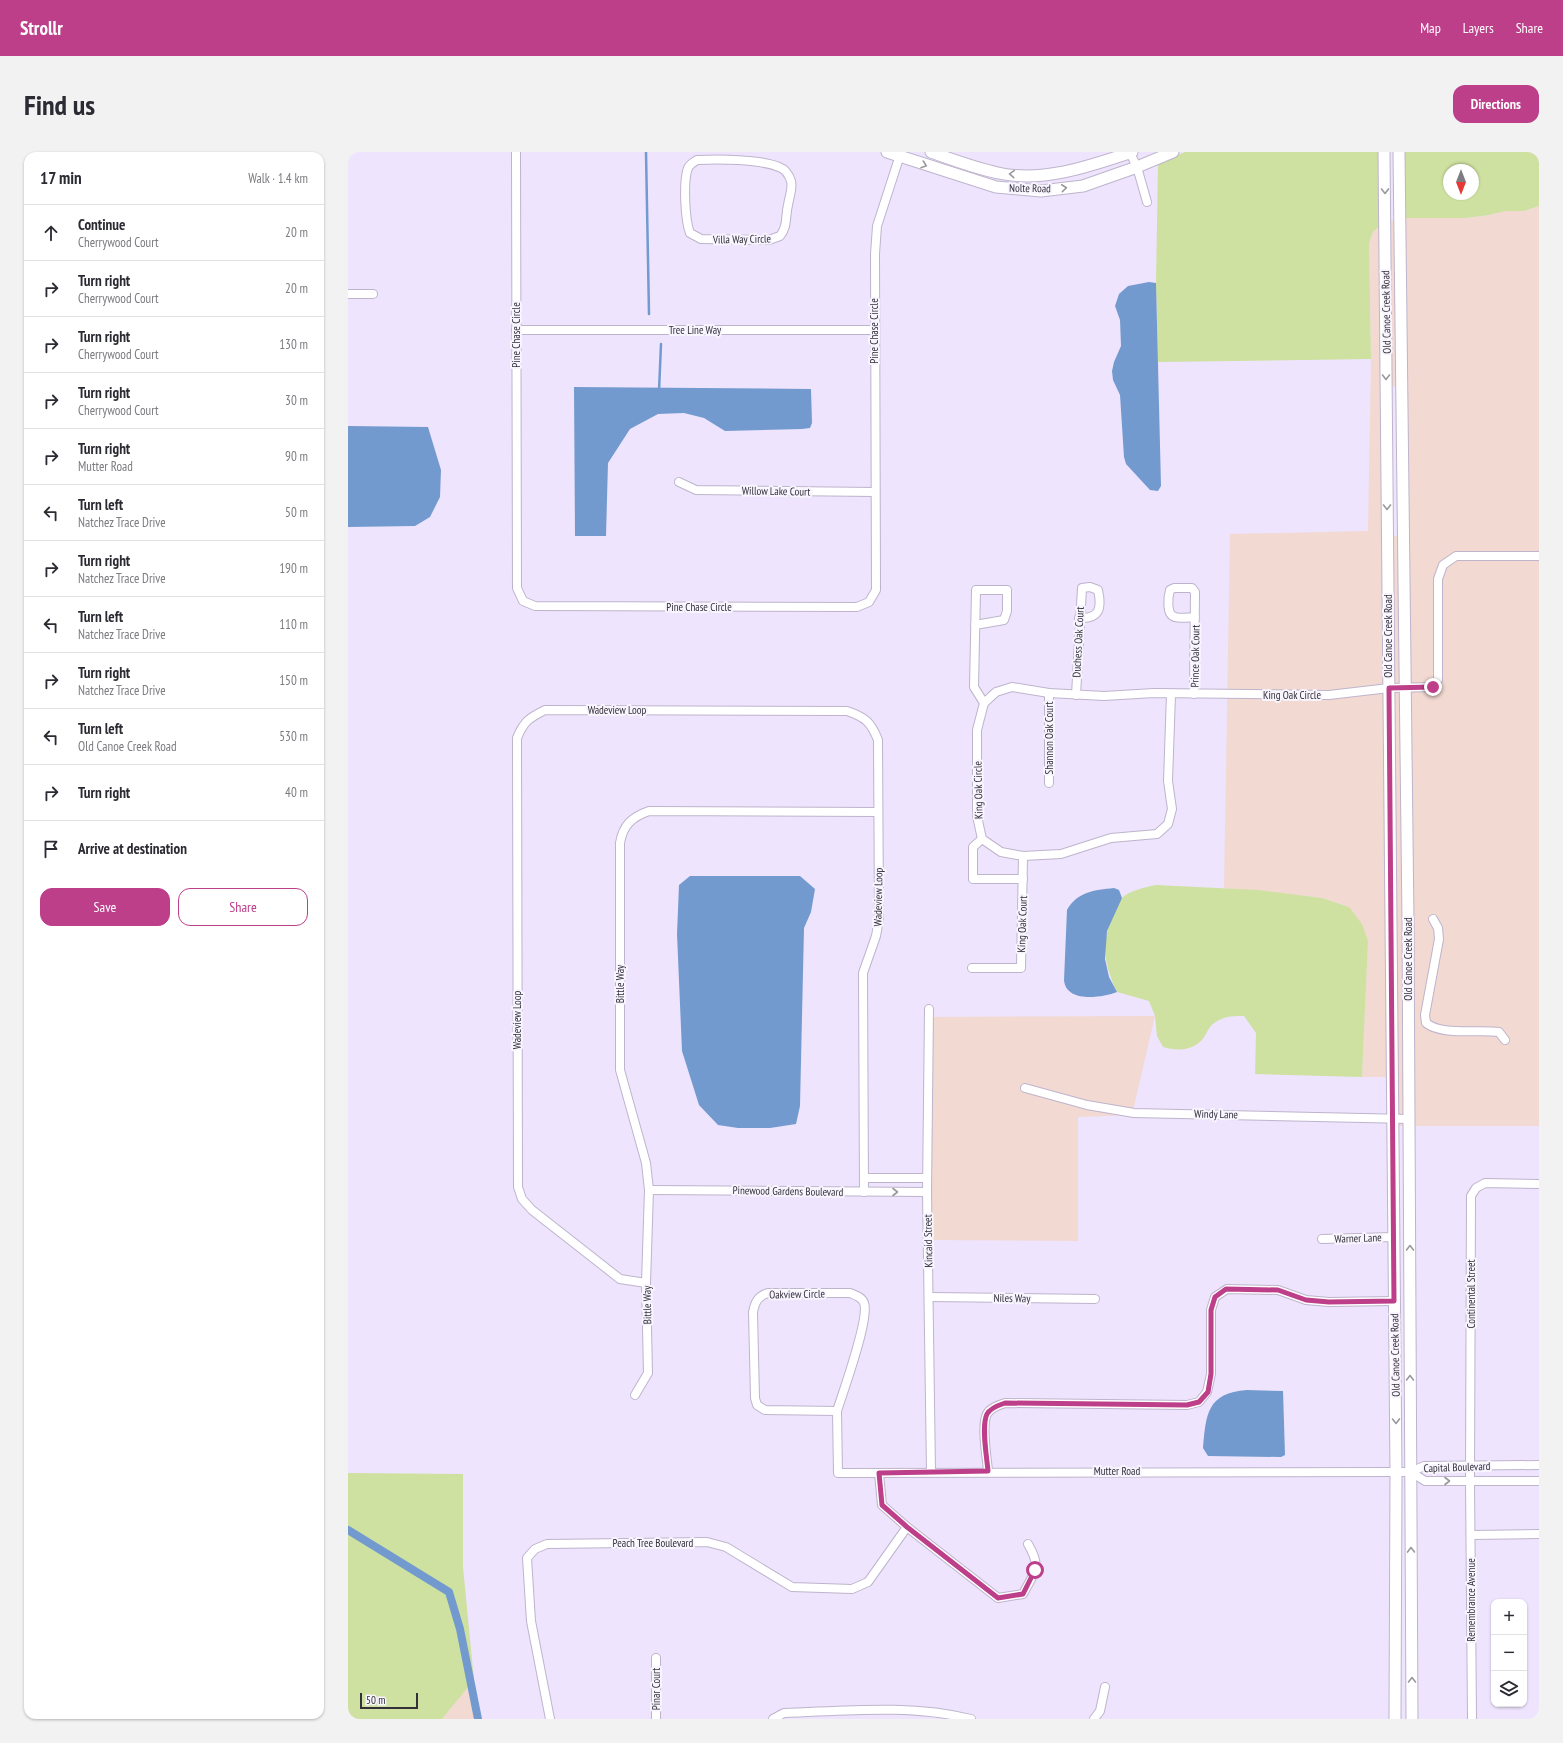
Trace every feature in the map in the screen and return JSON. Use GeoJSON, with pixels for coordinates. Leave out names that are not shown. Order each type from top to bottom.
{"type":"FeatureCollection","features":[{"type":"Feature","properties":{"kind":"main road","name":"Nolte Road"},"geometry":{"type":"LineString","coordinates":[[887,152],[900,154],[989,185],[1019,190],[1041,190],[1083,186],[1137,167],[1173,152]]}},
{"type":"Feature","properties":{"kind":"main road","name":"Nolte Road"},"geometry":{"type":"LineString","coordinates":[[931,152],[999,173],[1022,175],[1079,169],[1131,152]]}},
{"type":"Feature","properties":{"kind":"main road","name":"Old Canoe Creek Road"},"geometry":{"type":"LineString","coordinates":[[1384,152],[1396,1472],[1394,1591],[1395,1719]]}},
{"type":"Feature","properties":{"kind":"main road","name":"Old Canoe Creek Road"},"geometry":{"type":"LineString","coordinates":[[1399,152],[1409,1119],[1412,1719]]}},
{"type":"Feature","properties":{"kind":"main road"},"geometry":{"type":"LineString","coordinates":[[1387,531],[1403,531]]}},
{"type":"Feature","properties":{"kind":"street","name":"Pine Chase Circle"},"geometry":{"type":"LineString","coordinates":[[516,152],[517,588],[523,601],[535,606],[857,607],[869,602],[876,590],[874,330],[877,226],[900,154]]}},
{"type":"Feature","properties":{"kind":"street"},"geometry":{"type":"LineString","coordinates":[[1131,152],[1147,202]]}},
{"type":"Feature","properties":{"kind":"street","name":"Villa Way Circle"},"geometry":{"type":"LineString","coordinates":[[731,156],[781,168],[788,175],[792,182],[786,216],[786,225],[780,236],[769,240],[712,240],[701,239],[690,233],[687,222],[686,194],[688,168],[697,160],[731,156]]}},
{"type":"Feature","properties":{"kind":"street"},"geometry":{"type":"LineString","coordinates":[[348,294],[373,294]]}},
{"type":"Feature","properties":{"kind":"street","name":"Tree Line Way"},"geometry":{"type":"LineString","coordinates":[[516,330],[874,330]]}},
{"type":"Feature","properties":{"kind":"street","name":"Willow Lake Court"},"geometry":{"type":"LineString","coordinates":[[679,482],[696,490],[875,492]]}},
{"type":"Feature","properties":{"kind":"street","name":"King Oak Circle"},"geometry":{"type":"LineString","coordinates":[[982,839],[977,816],[977,730],[984,703],[996,692],[1012,687],[1076,696],[1154,693],[1329,695],[1389,688],[1404,689],[1433,687],[1438,680],[1438,580],[1443,565],[1456,556],[1539,556]]}},
{"type":"Feature","properties":{"kind":"street","name":"Duchess Oak Court"},"geometry":{"type":"LineString","coordinates":[[1076,696],[1079,618],[1082,588],[1090,586],[1098,590],[1101,600],[1100,610],[1095,615],[1086,618],[1079,618]]}},
{"type":"Feature","properties":{"kind":"street","name":"Prince Oak Court"},"geometry":{"type":"LineString","coordinates":[[1194,694],[1195,617],[1195,589],[1174,588],[1170,590],[1169,600],[1171,614],[1174,617],[1195,617]]}},
{"type":"Feature","properties":{"kind":"street"},"geometry":{"type":"LineString","coordinates":[[975,625],[1004,620],[1007,611],[1007,590],[976,590],[975,625],[974,687],[984,703]]}},
{"type":"Feature","properties":{"kind":"street","name":"Shannon Oak Court"},"geometry":{"type":"LineString","coordinates":[[1049,693],[1049,783]]}},
{"type":"Feature","properties":{"kind":"street"},"geometry":{"type":"LineString","coordinates":[[1024,879],[973,879],[973,847],[982,839],[1001,852],[1024,856],[1061,854],[1111,838],[1157,834],[1168,824],[1172,809],[1168,781],[1171,694]]}},
{"type":"Feature","properties":{"kind":"street","name":"Wadeview Loop"},"geometry":{"type":"LineString","coordinates":[[646,1283],[620,1279],[532,1210],[522,1199],[518,1187],[517,738],[522,725],[530,717],[545,710],[847,711],[862,716],[873,727],[878,740],[879,920],[876,936],[863,973],[864,1192]]}},
{"type":"Feature","properties":{"kind":"street","name":"Bittle Way"},"geometry":{"type":"LineString","coordinates":[[636,1395],[648,1373],[646,1283],[649,1190],[646,1163],[620,1070],[620,843],[622,831],[638,814],[649,811],[878,812]]}},
{"type":"Feature","properties":{"kind":"street","name":"King Oak Court"},"geometry":{"type":"LineString","coordinates":[[972,968],[1022,968],[1024,856]]}},
{"type":"Feature","properties":{"kind":"street"},"geometry":{"type":"LineString","coordinates":[[1433,919],[1438,928],[1439,939],[1425,1015],[1426,1023],[1433,1028],[1441,1030],[1485,1030],[1499,1032],[1505,1040]]}},
{"type":"Feature","properties":{"kind":"street","name":"Kincaid Street"},"geometry":{"type":"LineString","coordinates":[[929,1009],[927,1192],[931,1472]]}},
{"type":"Feature","properties":{"kind":"street","name":"Windy Lane"},"geometry":{"type":"LineString","coordinates":[[1025,1088],[1086,1105],[1134,1113],[1409,1119]]}},
{"type":"Feature","properties":{"kind":"street"},"geometry":{"type":"LineString","coordinates":[[864,1178],[927,1178]]}},
{"type":"Feature","properties":{"kind":"street","name":"Continental Street"},"geometry":{"type":"LineString","coordinates":[[1470,1481],[1471,1196],[1476,1188],[1485,1183],[1539,1184]]}},
{"type":"Feature","properties":{"kind":"street","name":"Pinewood Gardens Boulevard"},"geometry":{"type":"LineString","coordinates":[[649,1190],[927,1192]]}},
{"type":"Feature","properties":{"kind":"street","name":"Warner Lane"},"geometry":{"type":"LineString","coordinates":[[1322,1239],[1394,1237]]}},
{"type":"Feature","properties":{"kind":"street"},"geometry":{"type":"LineString","coordinates":[[988,1471],[985,1426],[987,1415],[993,1408],[1005,1403],[1187,1405],[1199,1402],[1208,1392],[1211,1374],[1211,1310],[1215,1297],[1226,1289],[1278,1290],[1306,1300],[1329,1302],[1394,1301]]}},
{"type":"Feature","properties":{"kind":"street","name":"Oakview Circle"},"geometry":{"type":"LineString","coordinates":[[837,1410],[765,1410],[757,1405],[754,1398],[753,1312],[755,1303],[762,1295],[850,1293],[858,1296],[864,1303],[864,1320],[837,1410],[838,1473]]}},
{"type":"Feature","properties":{"kind":"street","name":"Niles Way"},"geometry":{"type":"LineString","coordinates":[[929,1297],[1096,1299]]}},
{"type":"Feature","properties":{"kind":"street","name":"Capital Boulevard"},"geometry":{"type":"LineString","coordinates":[[1411,1472],[1424,1466],[1539,1465]]}},
{"type":"Feature","properties":{"kind":"street","name":"Mutter Road"},"geometry":{"type":"LineString","coordinates":[[838,1473],[988,1471],[1411,1472]]}},
{"type":"Feature","properties":{"kind":"street","name":"Capital Boulevard"},"geometry":{"type":"LineString","coordinates":[[1411,1472],[1425,1481],[1539,1481]]}},
{"type":"Feature","properties":{"kind":"street"},"geometry":{"type":"LineString","coordinates":[[879,1473],[882,1505],[907,1527],[998,1598],[1023,1594],[1035,1570],[1036,1558],[1028,1544]]}},
{"type":"Feature","properties":{"kind":"street","name":"Remembrance Avenue"},"geometry":{"type":"LineString","coordinates":[[1470,1481],[1472,1719]]}},
{"type":"Feature","properties":{"kind":"street","name":"Peach Tree Boulevard"},"geometry":{"type":"LineString","coordinates":[[550,1719],[531,1621],[527,1558],[535,1548],[547,1544],[707,1542],[726,1547],[792,1587],[852,1589],[868,1582],[907,1527]]}},
{"type":"Feature","properties":{"kind":"street"},"geometry":{"type":"LineString","coordinates":[[1471,1535],[1539,1534]]}},
{"type":"Feature","properties":{"kind":"street","name":"Pinar Court"},"geometry":{"type":"LineString","coordinates":[[656,1658],[656,1719]]}},
{"type":"Feature","properties":{"kind":"street"},"geometry":{"type":"LineString","coordinates":[[1094,1719],[1100,1710],[1105,1687]]}},
{"type":"Feature","properties":{"kind":"street"},"geometry":{"type":"LineString","coordinates":[[773,1719],[784,1714],[907,1710],[952,1715],[971,1719]]}},
{"type":"Feature","properties":{"kind":"shaded area"},"geometry":{"type":"Polygon","coordinates":[[[1539,206],[1539,1126],[1413,1126],[1403,218],[1466,218],[1506,211],[1524,211],[1539,206]]]}},
{"type":"Feature","properties":{"kind":"shaded area"},"geometry":{"type":"Polygon","coordinates":[[[1395,220],[1397,387],[1390,386],[1389,221],[1395,220]]]}},
{"type":"Feature","properties":{"kind":"shaded area"},"geometry":{"type":"Polygon","coordinates":[[[1381,225],[1388,1077],[1362,1077],[1368,941],[1349,907],[1322,898],[1224,888],[1230,534],[1368,531],[1371,359],[1369,243],[1373,232],[1381,225]]]}},
{"type":"Feature","properties":{"kind":"shaded area"},"geometry":{"type":"Polygon","coordinates":[[[1391,536],[1399,536],[1405,1126],[1397,1126],[1391,536]]]}},
{"type":"Feature","properties":{"kind":"shaded area"},"geometry":{"type":"Polygon","coordinates":[[[1155,1016],[1132,1115],[1078,1117],[1078,1241],[929,1240],[929,1017],[1155,1016]]]}},
{"type":"Feature","properties":{"kind":"shaded area"},"geometry":{"type":"Polygon","coordinates":[[[474,1680],[480,1719],[442,1719],[474,1680]]]}},
{"type":"Feature","properties":{"kind":"green space"},"geometry":{"type":"Polygon","coordinates":[[[1185,152],[1380,152],[1381,225],[1373,232],[1369,243],[1371,359],[1158,362],[1156,283],[1158,163],[1185,152]]]}},
{"type":"Feature","properties":{"kind":"green space"},"geometry":{"type":"Polygon","coordinates":[[[1403,152],[1539,152],[1539,206],[1524,211],[1506,211],[1466,218],[1403,218],[1403,152]]]}},
{"type":"Feature","properties":{"kind":"green space"},"geometry":{"type":"Polygon","coordinates":[[[1156,885],[1258,890],[1322,898],[1349,907],[1362,924],[1368,941],[1362,1077],[1255,1074],[1256,1033],[1244,1016],[1228,1017],[1214,1023],[1201,1041],[1192,1047],[1173,1049],[1163,1047],[1157,1036],[1155,1016],[1149,1001],[1117,992],[1111,978],[1105,948],[1108,928],[1120,900],[1128,894],[1141,888],[1156,885]]]}},
{"type":"Feature","properties":{"kind":"green space"},"geometry":{"type":"Polygon","coordinates":[[[348,1473],[463,1474],[463,1567],[474,1680],[442,1719],[348,1719],[348,1473]]]}},
{"type":"Feature","properties":{"kind":"water"},"geometry":{"type":"Polygon","coordinates":[[[1149,282],[1156,283],[1161,486],[1158,491],[1150,490],[1126,464],[1124,457],[1120,395],[1113,380],[1112,371],[1121,346],[1120,320],[1115,306],[1119,294],[1128,286],[1149,282]]]}},
{"type":"Feature","properties":{"kind":"water"},"geometry":{"type":"Polygon","coordinates":[[[574,387],[811,389],[812,423],[810,428],[802,429],[725,431],[704,418],[684,413],[658,414],[630,429],[608,463],[606,536],[575,536],[574,387]]]}},
{"type":"Feature","properties":{"kind":"water"},"geometry":{"type":"Polygon","coordinates":[[[348,426],[428,427],[441,470],[440,497],[430,517],[415,526],[348,527],[348,426]]]}},
{"type":"Feature","properties":{"kind":"water"},"geometry":{"type":"Polygon","coordinates":[[[690,876],[800,876],[815,889],[811,912],[804,928],[800,1106],[796,1124],[770,1128],[738,1128],[718,1125],[699,1105],[682,1051],[677,934],[679,885],[690,876]]]}},
{"type":"Feature","properties":{"kind":"water"},"geometry":{"type":"Polygon","coordinates":[[[1114,888],[1119,890],[1122,898],[1107,931],[1105,959],[1109,977],[1117,992],[1094,997],[1077,995],[1066,987],[1064,980],[1067,910],[1076,899],[1087,893],[1114,888]]]}},
{"type":"Feature","properties":{"kind":"water"},"geometry":{"type":"Polygon","coordinates":[[[1247,1390],[1283,1391],[1285,1455],[1281,1457],[1208,1456],[1203,1448],[1206,1425],[1211,1407],[1216,1401],[1224,1396],[1234,1392],[1247,1390]]]}},
{"type":"Feature","properties":{"kind":"waterway"},"geometry":{"type":"LineString","coordinates":[[646,152],[649,314]]}},
{"type":"Feature","properties":{"kind":"waterway"},"geometry":{"type":"LineString","coordinates":[[659,391],[661,344]]}},
{"type":"Feature","properties":{"kind":"waterway"},"geometry":{"type":"LineString","coordinates":[[348,1530],[449,1592],[460,1629],[478,1719]]}},
{"type":"Feature","properties":{"kind":"route"},"geometry":{"type":"LineString","coordinates":[[1035,1570],[1023,1594],[1013,1597],[998,1598],[907,1527],[882,1505],[879,1473],[988,1471],[985,1426],[987,1415],[993,1408],[1005,1403],[1187,1405],[1199,1402],[1208,1392],[1211,1374],[1211,1310],[1215,1297],[1226,1289],[1278,1290],[1306,1300],[1329,1302],[1394,1301],[1389,688],[1404,689],[1433,687]]}}]}
